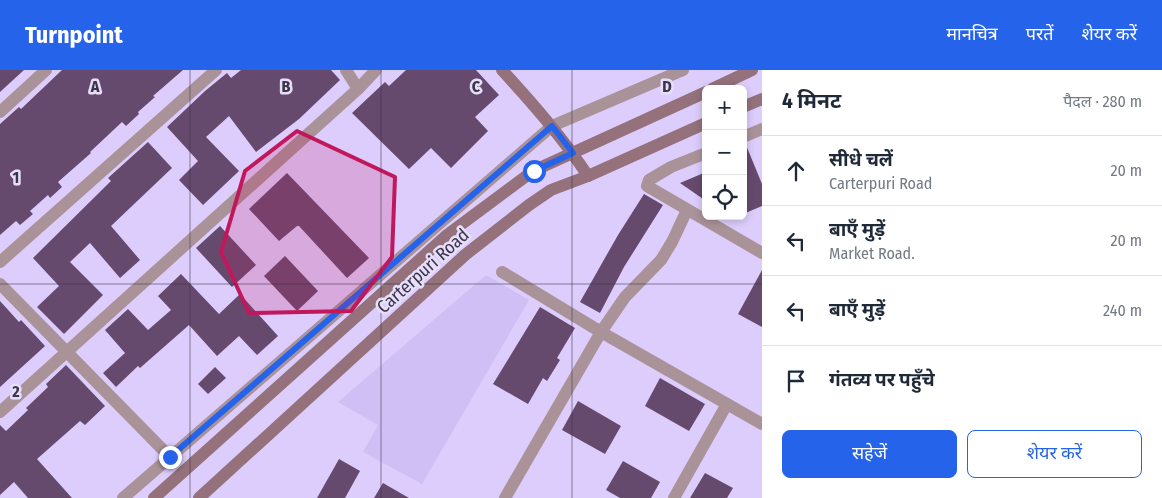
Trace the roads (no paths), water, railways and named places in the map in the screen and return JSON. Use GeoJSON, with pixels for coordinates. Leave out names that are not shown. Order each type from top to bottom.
{"type":"FeatureCollection","features":[{"type":"Feature","properties":{"kind":"main road"},"geometry":{"type":"LineString","coordinates":[[502,70],[552,126],[588,176]]}},
{"type":"Feature","properties":{"kind":"main road"},"geometry":{"type":"LineString","coordinates":[[720,85],[752,70]]}},
{"type":"Feature","properties":{"kind":"main road","name":"Carterpuri Road"},"geometry":{"type":"LineString","coordinates":[[154,498],[447,235],[534,171],[702,94]]}},
{"type":"Feature","properties":{"kind":"main road"},"geometry":{"type":"LineString","coordinates":[[747,105],[762,98]]}},
{"type":"Feature","properties":{"kind":"main road","name":"Carterpuri Road"},"geometry":{"type":"LineString","coordinates":[[199,498],[465,255],[551,190],[588,176],[702,125]]}},
{"type":"Feature","properties":{"kind":"street"},"geometry":{"type":"LineString","coordinates":[[0,112],[46,70]]}},
{"type":"Feature","properties":{"kind":"street"},"geometry":{"type":"LineString","coordinates":[[0,262],[216,70]]}},
{"type":"Feature","properties":{"kind":"street"},"geometry":{"type":"LineString","coordinates":[[346,70],[358,89]]}},
{"type":"Feature","properties":{"kind":"street"},"geometry":{"type":"LineString","coordinates":[[0,412],[358,89],[376,70]]}},
{"type":"Feature","properties":{"kind":"street"},"geometry":{"type":"LineString","coordinates":[[123,498],[552,126],[683,70]]}},
{"type":"Feature","properties":{"kind":"street"},"geometry":{"type":"LineString","coordinates":[[747,135],[762,129]]}},
{"type":"Feature","properties":{"kind":"street"},"geometry":{"type":"LineString","coordinates":[[702,155],[672,167],[648,180],[647,186],[762,253]]}},
{"type":"Feature","properties":{"kind":"street"},"geometry":{"type":"LineString","coordinates":[[505,498],[601,332],[625,297],[661,260],[687,210]]}},
{"type":"Feature","properties":{"kind":"street"},"geometry":{"type":"LineString","coordinates":[[502,272],[601,332],[762,424]]}},
{"type":"Feature","properties":{"kind":"street"},"geometry":{"type":"LineString","coordinates":[[0,284],[170,457]]}},
{"type":"Feature","properties":{"kind":"street"},"geometry":{"type":"LineString","coordinates":[[674,498],[727,404]]}}]}
